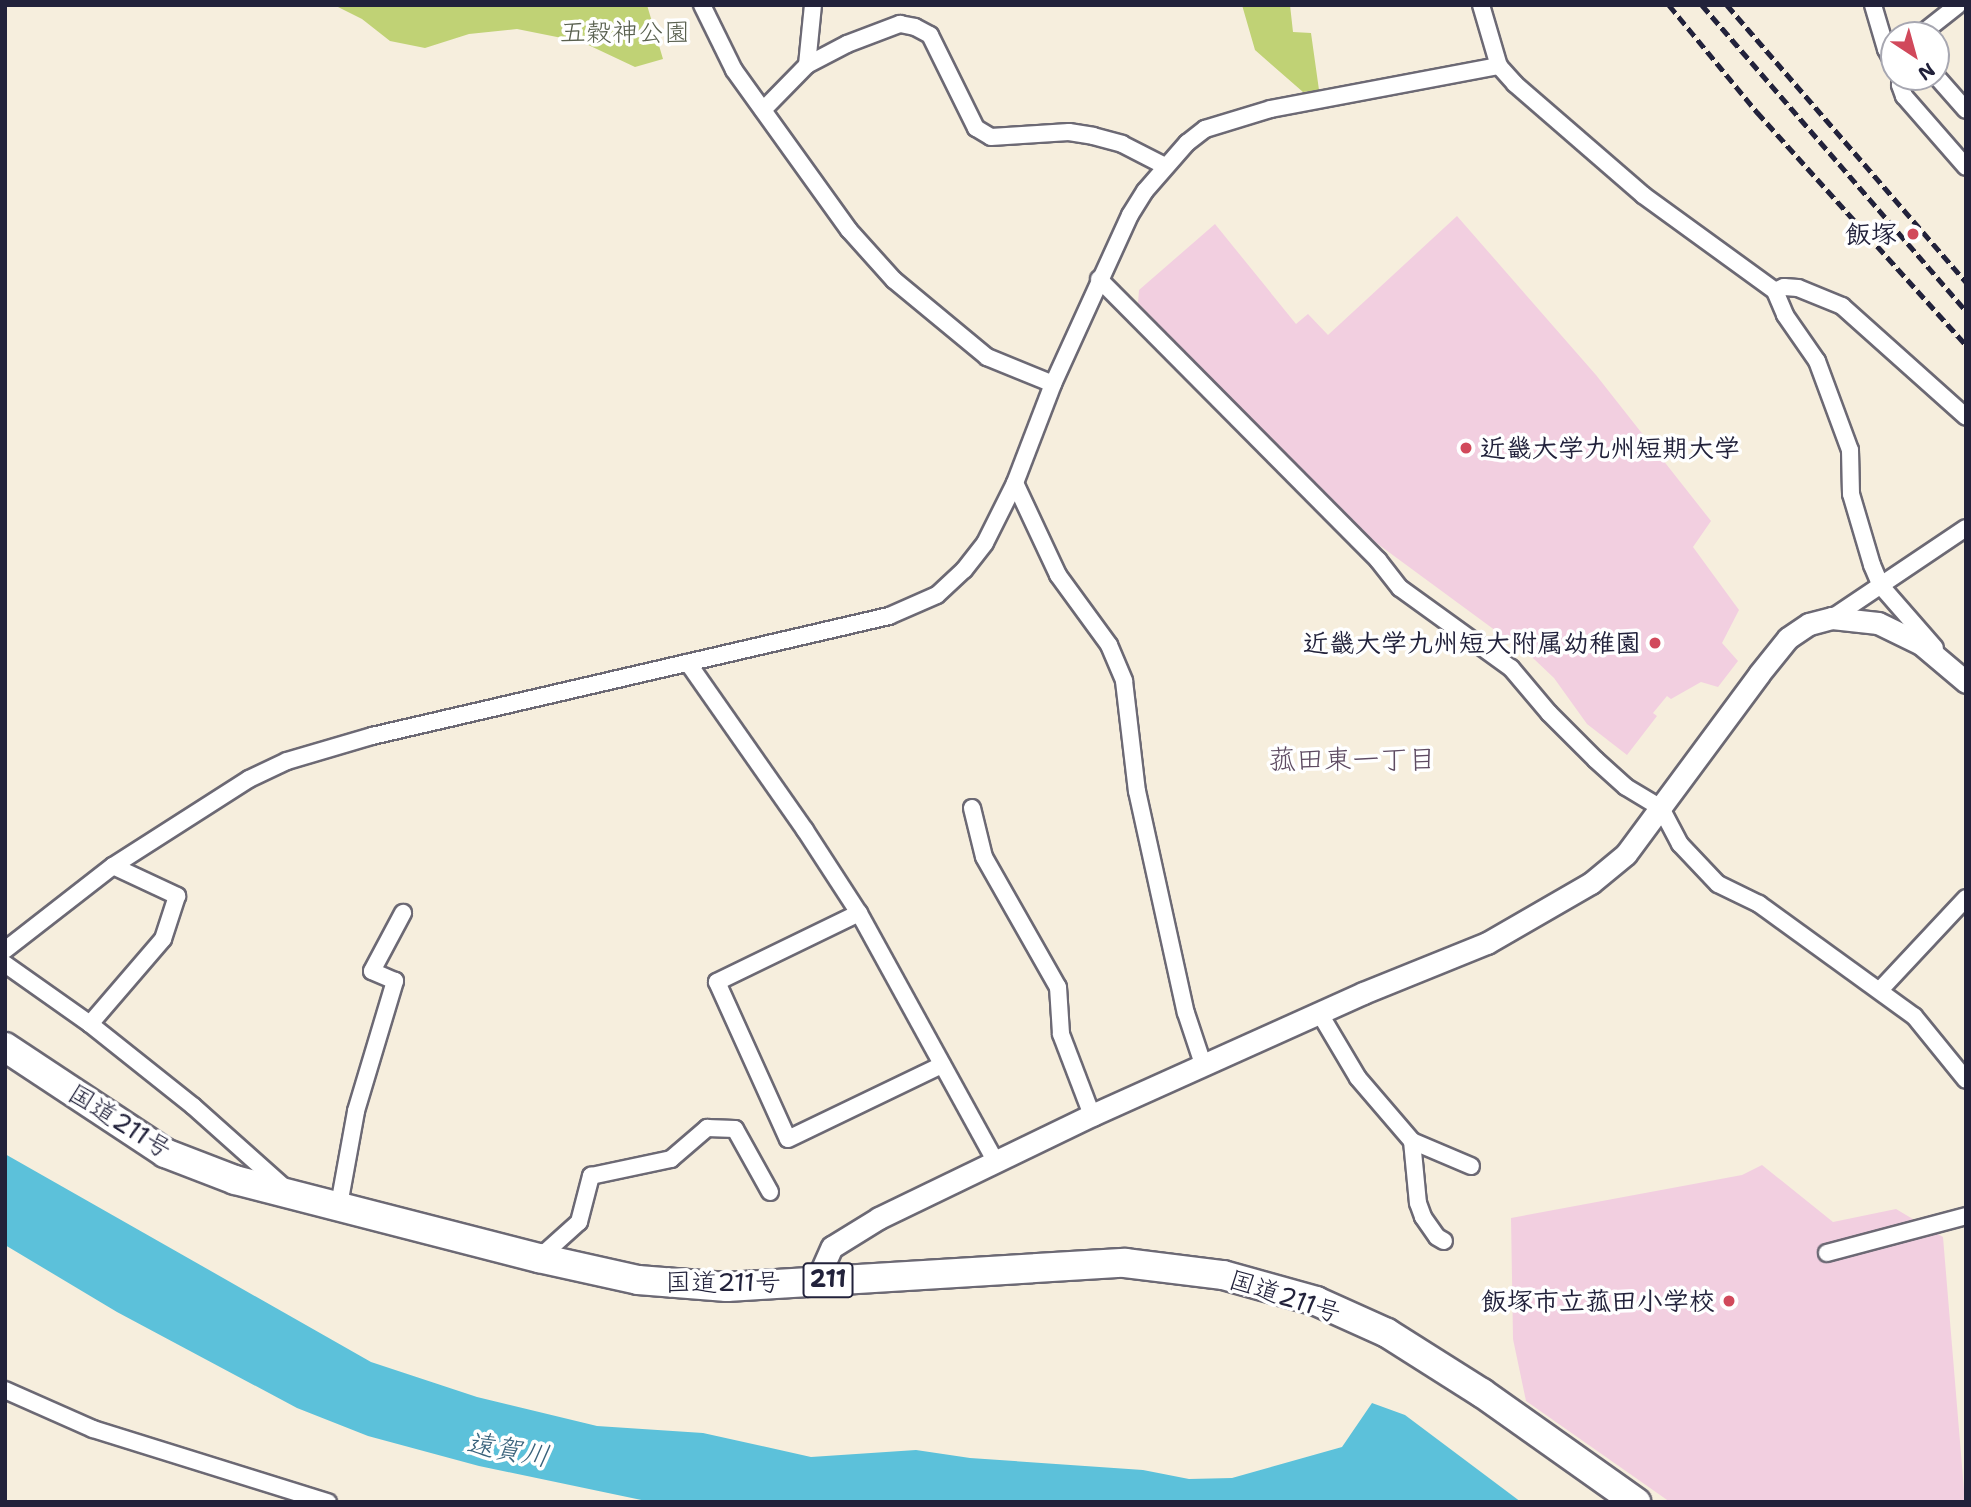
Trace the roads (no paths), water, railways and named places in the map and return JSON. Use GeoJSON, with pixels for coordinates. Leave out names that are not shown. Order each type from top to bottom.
{"type":"FeatureCollection","features":[{"type":"Feature","properties":{"kind":"highway","name":"国道211号"},"geometry":{"type":"LineString","coordinates":[[5,1047],[165,1153],[235,1180],[539,1258],[638,1280],[727,1287],[1125,1263],[1223,1275],[1316,1301],[1387,1334],[1482,1393],[1636,1502]]}},
{"type":"Feature","properties":{"kind":"street"},"geometry":{"type":"LineString","coordinates":[[702,5],[734,70],[849,229],[894,280],[987,357],[1053,384]]}},
{"type":"Feature","properties":{"kind":"street"},"geometry":{"type":"LineString","coordinates":[[807,65],[813,5]]}},
{"type":"Feature","properties":{"kind":"street"},"geometry":{"type":"LineString","coordinates":[[811,22],[828,5]]}},
{"type":"Feature","properties":{"kind":"street"},"geometry":{"type":"LineString","coordinates":[[1481,5],[1499,66],[1515,84],[1643,195],[1775,291],[1785,315],[1816,362],[1850,450],[1851,494],[1881,586],[1961,678]]}},
{"type":"Feature","properties":{"kind":"street"},"geometry":{"type":"LineString","coordinates":[[1873,5],[1880,29]]}},
{"type":"Feature","properties":{"kind":"street"},"geometry":{"type":"LineString","coordinates":[[1938,21],[1958,5]]}},
{"type":"Feature","properties":{"kind":"street"},"geometry":{"type":"LineString","coordinates":[[763,110],[807,65],[847,44],[900,24],[915,27],[930,35],[976,128],[991,137],[1069,132],[1122,144],[1165,166]]}},
{"type":"Feature","properties":{"kind":"street"},"geometry":{"type":"LineString","coordinates":[[5,950],[113,866],[249,779],[287,761],[372,736],[889,616],[937,595],[964,570],[985,543],[1015,483],[1053,384],[1099,279],[1130,215],[1165,166],[1205,129],[1236,119],[1271,109],[1499,66]]}},
{"type":"Feature","properties":{"kind":"street"},"geometry":{"type":"LineString","coordinates":[[1902,91],[1966,167]]}},
{"type":"Feature","properties":{"kind":"street"},"geometry":{"type":"LineString","coordinates":[[1949,91],[1966,110]]}},
{"type":"Feature","properties":{"kind":"street"},"geometry":{"type":"LineString","coordinates":[[1099,279],[1378,560],[1401,588],[1511,668],[1549,713],[1596,760],[1626,788],[1661,808],[1680,844],[1718,884],[1759,904],[1914,1016],[1966,1080]]}},
{"type":"Feature","properties":{"kind":"street"},"geometry":{"type":"LineString","coordinates":[[1775,291],[1784,287],[1798,288],[1842,306],[1966,417]]}},
{"type":"Feature","properties":{"kind":"street"},"geometry":{"type":"LineString","coordinates":[[1015,483],[1058,575],[1109,645],[1124,681],[1137,791],[1186,1013],[1204,1067]]}},
{"type":"Feature","properties":{"kind":"street"},"geometry":{"type":"LineString","coordinates":[[817,1280],[832,1247],[856,1230],[1092,1115],[1487,943],[1591,883],[1626,854],[1788,638],[1809,624],[1832,618],[1966,528]]}},
{"type":"Feature","properties":{"kind":"street"},"geometry":{"type":"LineString","coordinates":[[1832,618],[1878,623],[1903,633],[1922,644],[1961,678]]}},
{"type":"Feature","properties":{"kind":"street"},"geometry":{"type":"LineString","coordinates":[[688,663],[806,830],[859,913],[995,1160]]}},
{"type":"Feature","properties":{"kind":"street"},"geometry":{"type":"LineString","coordinates":[[972,808],[984,857],[1058,987],[1060,1034],[1092,1115]]}},
{"type":"Feature","properties":{"kind":"street"},"geometry":{"type":"LineString","coordinates":[[90,1024],[163,939],[177,896],[113,866]]}},
{"type":"Feature","properties":{"kind":"street"},"geometry":{"type":"LineString","coordinates":[[1880,990],[1966,898]]}},
{"type":"Feature","properties":{"kind":"street"},"geometry":{"type":"LineString","coordinates":[[339,1205],[356,1111],[394,981],[372,971],[403,913]]}},
{"type":"Feature","properties":{"kind":"street"},"geometry":{"type":"LineString","coordinates":[[859,913],[717,982],[788,1139],[942,1065]]}},
{"type":"Feature","properties":{"kind":"street"},"geometry":{"type":"LineString","coordinates":[[5,964],[90,1024],[193,1106],[294,1196]]}},
{"type":"Feature","properties":{"kind":"street"},"geometry":{"type":"LineString","coordinates":[[1320,1014],[1358,1078],[1412,1141],[1471,1166]]}},
{"type":"Feature","properties":{"kind":"street"},"geometry":{"type":"LineString","coordinates":[[539,1258],[579,1222],[591,1175],[671,1159],[707,1128],[734,1129],[770,1192]]}},
{"type":"Feature","properties":{"kind":"street"},"geometry":{"type":"LineString","coordinates":[[1412,1141],[1418,1203],[1423,1217],[1437,1237],[1444,1241]]}},
{"type":"Feature","properties":{"kind":"street"},"geometry":{"type":"LineString","coordinates":[[1827,1254],[1966,1216]]}},
{"type":"Feature","properties":{"kind":"street"},"geometry":{"type":"LineString","coordinates":[[5,1390],[93,1429],[328,1502]]}},
{"type":"Feature","properties":{"kind":"water","name":"遠賀川"},"geometry":{"type":"Polygon","coordinates":[[[5,1154],[371,1362],[477,1397],[597,1426],[703,1433],[811,1457],[916,1450],[970,1458],[1143,1470],[1189,1479],[1232,1478],[1342,1447],[1372,1403],[1405,1415],[1521,1502],[651,1502],[479,1466],[368,1436],[297,1408],[117,1312],[5,1245],[5,1154]]]}},
{"type":"Feature","properties":{"kind":"railway"},"geometry":{"type":"LineString","coordinates":[[1669,5],[1757,112],[1966,345]]}},
{"type":"Feature","properties":{"kind":"railway"},"geometry":{"type":"LineString","coordinates":[[1702,5],[1966,311]]}},
{"type":"Feature","properties":{"kind":"railway"},"geometry":{"type":"LineString","coordinates":[[1727,5],[1966,282]]}},
{"type":"Feature","properties":{"kind":"place","name":"飯塚"},"geometry":{"type":"Point","coordinates":[1913,234]}},
{"type":"Feature","properties":{"kind":"place","name":"近畿大学九州短期大学"},"geometry":{"type":"Point","coordinates":[1466,448]}},
{"type":"Feature","properties":{"kind":"place","name":"近畿大学九州短大附属幼稚園"},"geometry":{"type":"Point","coordinates":[1655,643]}},
{"type":"Feature","properties":{"kind":"place","name":"飯塚市立菰田小学校"},"geometry":{"type":"Point","coordinates":[1729,1301]}},
{"type":"Feature","properties":{"kind":"district","name":"菰田東一丁目"},"geometry":{"type":"Point","coordinates":[1352,759]}},
{"type":"Feature","properties":{"kind":"park label","name":"五穀神公園"},"geometry":{"type":"Point","coordinates":[625,32]}}]}
